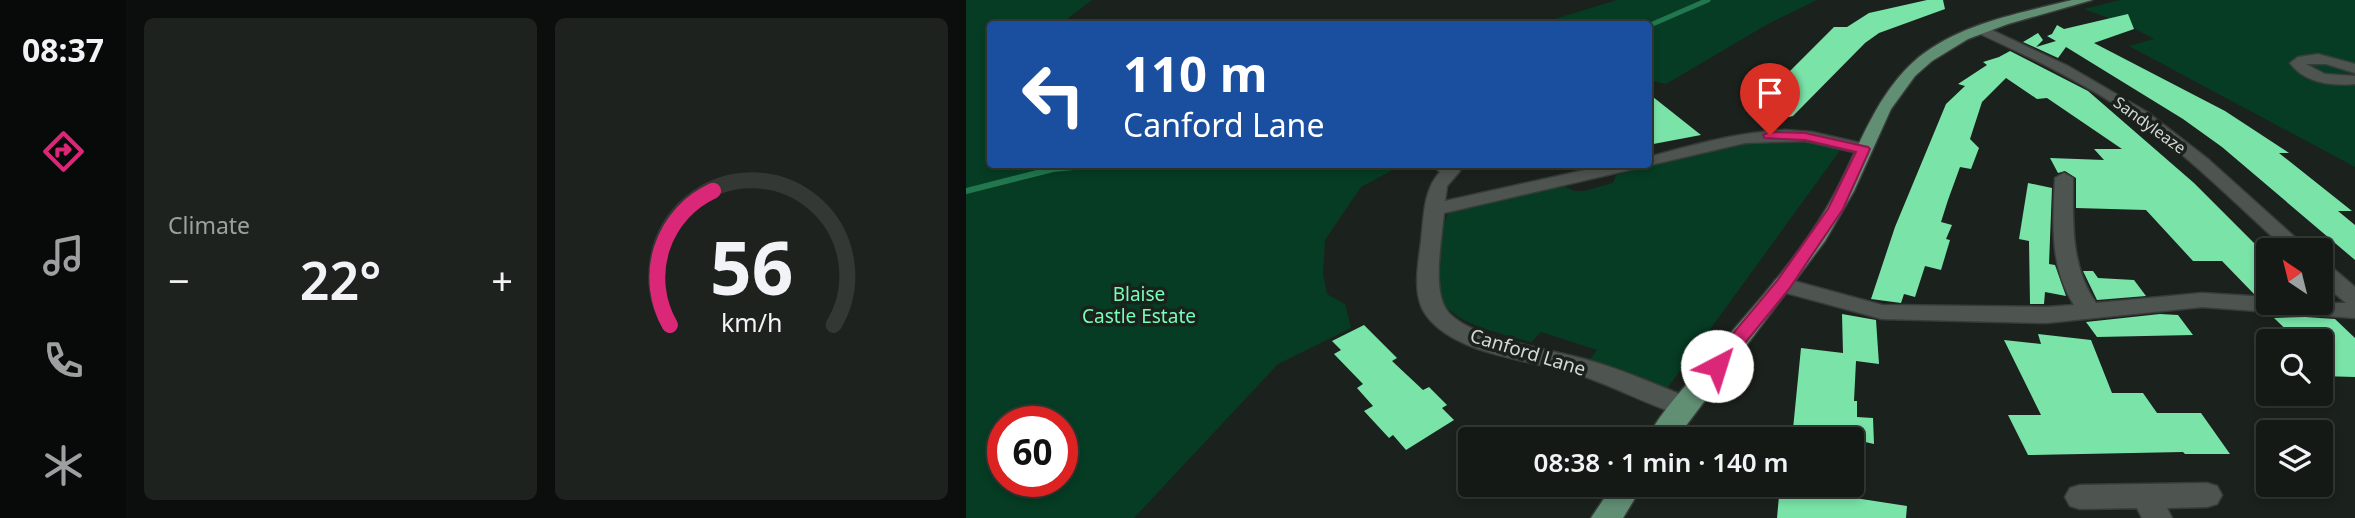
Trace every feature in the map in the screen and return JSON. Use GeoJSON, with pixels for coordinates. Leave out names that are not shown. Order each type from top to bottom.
{"type":"FeatureCollection","features":[{"type":"Feature","properties":{"kind":"main road"},"geometry":{"type":"LineString","coordinates":[[1669,427],[1683,406],[1783,285],[1835,209],[1893,91],[1927,58],[1981,29],[2086,0]]}},
{"type":"Feature","properties":{"kind":"main road"},"geometry":{"type":"LineString","coordinates":[[1606,518],[1621,497]]}},
{"type":"Feature","properties":{"kind":"street","name":"Sandyleaze"},"geometry":{"type":"LineString","coordinates":[[1981,29],[2068,70],[2141,116],[2171,138],[2285,238]]}},
{"type":"Feature","properties":{"kind":"street"},"geometry":{"type":"LineString","coordinates":[[2355,69],[2318,59],[2297,63],[2301,69],[2318,76],[2355,80]]}},
{"type":"Feature","properties":{"kind":"street"},"geometry":{"type":"LineString","coordinates":[[1652,161],[1723,142],[1770,135],[1805,136],[1864,149]]}},
{"type":"Feature","properties":{"kind":"street","name":"Canford Lane"},"geometry":{"type":"LineString","coordinates":[[1450,168],[1438,185],[1430,264],[1431,302],[1442,320],[1479,339],[1583,367],[1683,406]]}},
{"type":"Feature","properties":{"kind":"street"},"geometry":{"type":"LineString","coordinates":[[1435,209],[1621,168]]}},
{"type":"Feature","properties":{"kind":"street"},"geometry":{"type":"LineString","coordinates":[[2064,178],[2065,262],[2074,292],[2089,310]]}},
{"type":"Feature","properties":{"kind":"street"},"geometry":{"type":"LineString","coordinates":[[2333,280],[2355,299]]}},
{"type":"Feature","properties":{"kind":"street"},"geometry":{"type":"LineString","coordinates":[[1783,285],[1882,312],[2046,315],[2202,300],[2355,311]]}},
{"type":"Feature","properties":{"kind":"street"},"geometry":{"type":"LineString","coordinates":[[2080,497],[2151,507],[2207,495]]}},
{"type":"Feature","properties":{"kind":"green space","name":"Blaise Castle Estate"},"geometry":{"type":"Polygon","coordinates":[[[966,0],[1092,0],[1068,21],[987,21],[987,168],[1396,168],[1361,187],[1325,240],[1323,273],[1327,294],[1345,304],[1351,328],[1278,364],[1134,518],[966,518],[966,0]]]}},
{"type":"Feature","properties":{"kind":"green space"},"geometry":{"type":"Polygon","coordinates":[[[1617,0],[1817,0],[1768,24],[1666,84],[1652,81],[1652,21],[1548,21],[1617,0]]]}},
{"type":"Feature","properties":{"kind":"green space"},"geometry":{"type":"Polygon","coordinates":[[[2120,0],[2355,0],[2355,167],[2129,46],[2154,39],[2130,26],[2084,9],[2120,0]]]}},
{"type":"Feature","properties":{"kind":"green space"},"geometry":{"type":"Polygon","coordinates":[[[1772,140],[1801,141],[1841,149],[1666,390],[1589,361],[1597,350],[1541,332],[1531,342],[1501,334],[1477,326],[1444,305],[1437,290],[1435,270],[1438,245],[1448,213],[1501,198],[1564,186],[1574,191],[1584,191],[1613,183],[1616,175],[1652,168],[1652,166],[1728,146],[1772,140]]]}},
{"type":"Feature","properties":{"kind":"building"},"geometry":{"type":"Polygon","coordinates":[[[1927,0],[1943,0],[1945,9],[1879,33],[1865,43],[1793,116],[1780,119],[1760,101],[1834,27],[1847,27],[1869,13],[1927,0]]]}},
{"type":"Feature","properties":{"kind":"building"},"geometry":{"type":"Polygon","coordinates":[[[2128,14],[2134,29],[2094,43],[2225,111],[2289,153],[2279,153],[2352,211],[2338,211],[2355,225],[2355,260],[2333,241],[2333,238],[2329,238],[2222,147],[2183,119],[2066,47],[2058,58],[2023,42],[2038,33],[2043,40],[2036,47],[2056,41],[2047,36],[2052,34],[2057,25],[2064,29],[2128,14]]]}},
{"type":"Feature","properties":{"kind":"building"},"geometry":{"type":"Polygon","coordinates":[[[2010,51],[2088,91],[2194,183],[2256,245],[2256,294],[2222,261],[2193,261],[2146,210],[2076,208],[2076,178],[2065,171],[2058,173],[2050,158],[2104,160],[2094,149],[2122,149],[2047,98],[2037,99],[2006,78],[1982,102],[1970,139],[1979,148],[1971,169],[1960,167],[1948,200],[1941,222],[1952,225],[1946,239],[1950,240],[1941,270],[1925,266],[1915,297],[1904,294],[1901,303],[1871,299],[1895,227],[1946,104],[1965,86],[1958,84],[1987,65],[1983,62],[2010,51]]]}},
{"type":"Feature","properties":{"kind":"building"},"geometry":{"type":"Polygon","coordinates":[[[1652,96],[1701,135],[1652,144],[1652,96]]]}},
{"type":"Feature","properties":{"kind":"building"},"geometry":{"type":"Polygon","coordinates":[[[2028,183],[2052,188],[2049,264],[2055,265],[2066,296],[2045,292],[2044,304],[2030,304],[2029,241],[2019,239],[2028,183]]]}},
{"type":"Feature","properties":{"kind":"building"},"geometry":{"type":"Polygon","coordinates":[[[2083,271],[2093,271],[2098,278],[2134,280],[2146,296],[2097,300],[2083,271]]]}},
{"type":"Feature","properties":{"kind":"building"},"geometry":{"type":"Polygon","coordinates":[[[1842,314],[1876,320],[1879,364],[1856,361],[1854,401],[1857,401],[1857,417],[1873,418],[1874,444],[1864,442],[1864,427],[1793,427],[1801,348],[1843,353],[1842,314]]]}},
{"type":"Feature","properties":{"kind":"building"},"geometry":{"type":"Polygon","coordinates":[[[2160,314],[2178,315],[2193,335],[2097,337],[2086,322],[2160,314]]]}},
{"type":"Feature","properties":{"kind":"building"},"geometry":{"type":"Polygon","coordinates":[[[2274,318],[2335,319],[2355,338],[2355,377],[2333,376],[2333,329],[2285,329],[2274,318]]]}},
{"type":"Feature","properties":{"kind":"building"},"geometry":{"type":"Polygon","coordinates":[[[1364,325],[1397,358],[1392,361],[1423,390],[1429,387],[1447,405],[1442,408],[1454,420],[1406,450],[1393,435],[1389,438],[1364,411],[1373,406],[1357,388],[1363,384],[1334,354],[1341,350],[1332,341],[1364,325]]]}},
{"type":"Feature","properties":{"kind":"building"},"geometry":{"type":"Polygon","coordinates":[[[2038,334],[2091,340],[2112,393],[2143,393],[2157,413],[2201,413],[2230,454],[2183,452],[2028,455],[2008,415],[2041,415],[2004,340],[2041,344],[2038,334]]]}},
{"type":"Feature","properties":{"kind":"building"},"geometry":{"type":"Polygon","coordinates":[[[1779,497],[1855,497],[1907,506],[1906,518],[1777,518],[1779,497]]]}},
{"type":"Feature","properties":{"kind":"waterway"},"geometry":{"type":"LineString","coordinates":[[1652,24],[1708,0]]}},
{"type":"Feature","properties":{"kind":"waterway"},"geometry":{"type":"LineString","coordinates":[[966,191],[1063,168]]}},
{"type":"Feature","properties":{"kind":"route"},"geometry":{"type":"LineString","coordinates":[[1717,366],[1783,285],[1835,209],[1864,149],[1805,136],[1770,135]]}}]}
